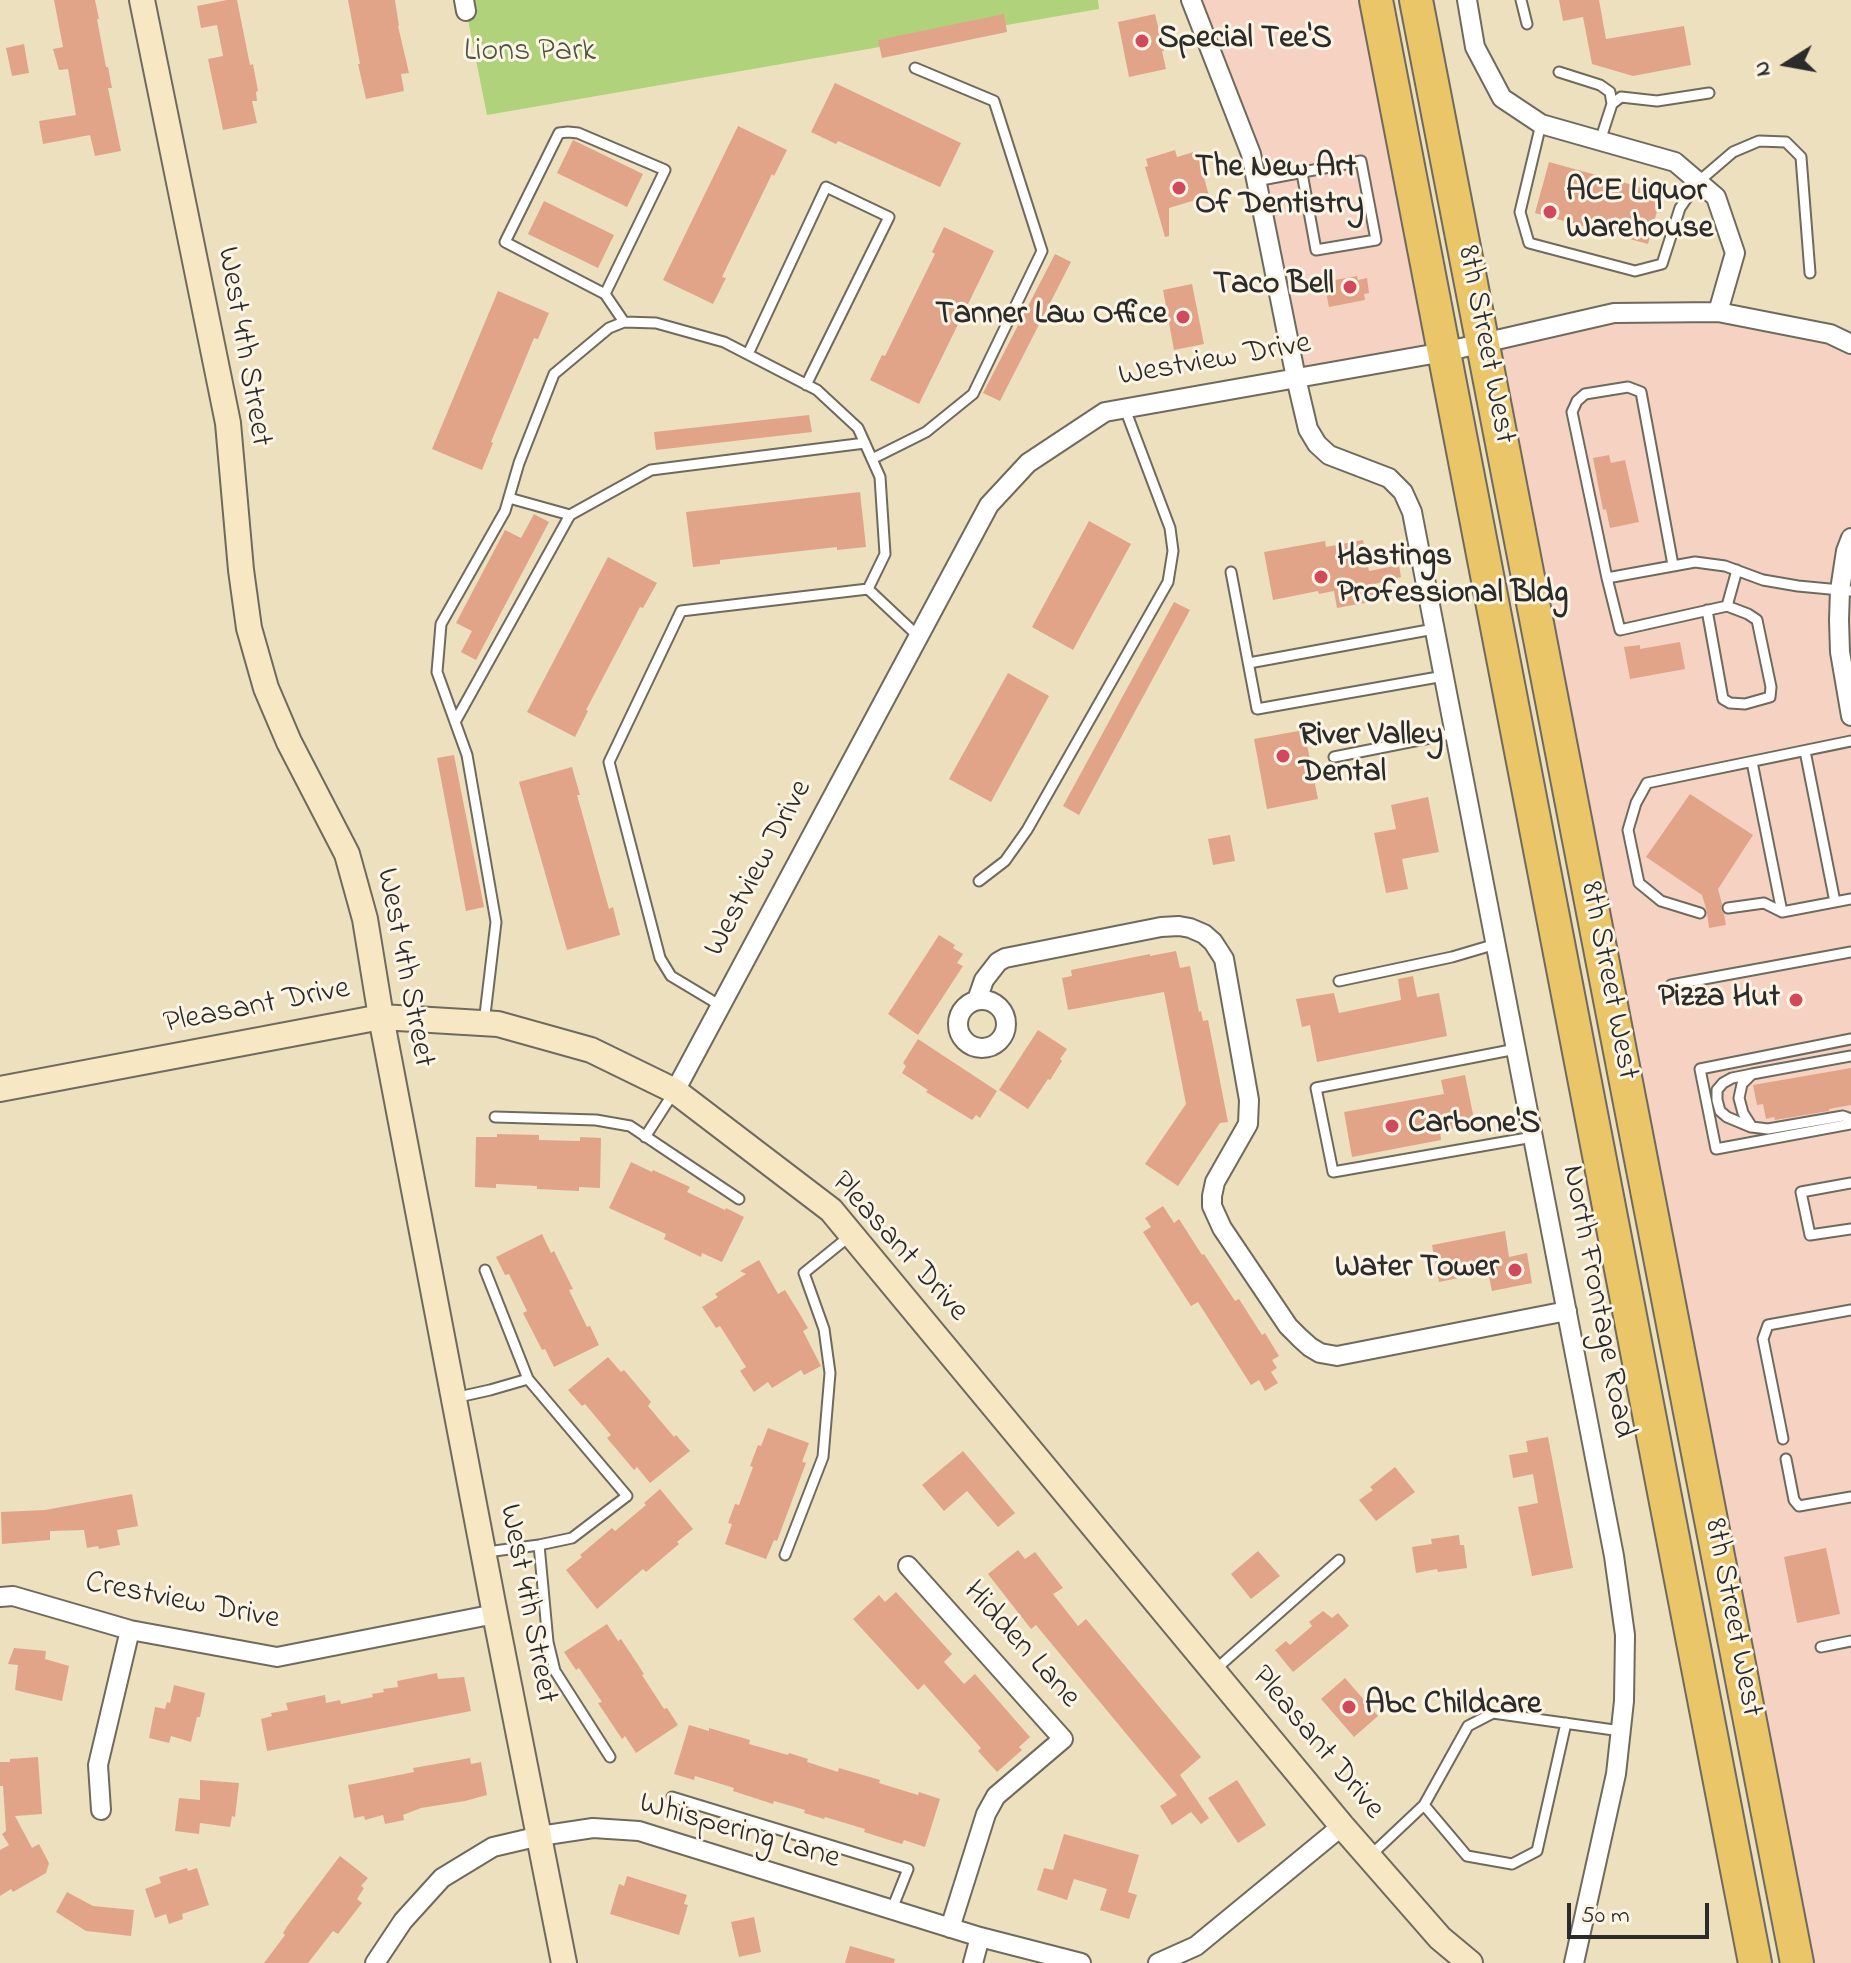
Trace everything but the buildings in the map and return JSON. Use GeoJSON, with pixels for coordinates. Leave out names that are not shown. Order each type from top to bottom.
{"type":"FeatureCollection","features":[{"type":"Feature","properties":{"kind":"highway","name":"8th Street West"},"geometry":{"type":"LineString","coordinates":[[1376,0],[1755,1963]]}},
{"type":"Feature","properties":{"kind":"highway","name":"8th Street West"},"geometry":{"type":"LineString","coordinates":[[1416,0],[1797,1963]]}},
{"type":"Feature","properties":{"kind":"street","name":"West 4th Street"},"geometry":{"type":"LineString","coordinates":[[142,0],[228,423],[239,555],[249,628],[266,688],[289,742],[347,854],[365,919],[381,1017],[564,1963]]}},
{"type":"Feature","properties":{"kind":"street","name":"North Frontage Road"},"geometry":{"type":"LineString","coordinates":[[1191,0],[1251,154],[1308,429],[1317,444],[1329,455],[1389,478],[1403,492],[1412,512],[1444,676],[1614,1556],[1625,1635],[1624,1701],[1616,1774],[1574,1963]]}},
{"type":"Feature","properties":{"kind":"street"},"geometry":{"type":"LineString","coordinates":[[1467,0],[1475,47],[1502,98],[1541,124],[1675,162],[1716,197],[1735,253],[1718,312]]}},
{"type":"Feature","properties":{"kind":"street","name":"Westview Drive"},"geometry":{"type":"LineString","coordinates":[[675,1091],[989,505],[1028,463],[1105,412],[1444,352],[1614,313],[1718,312],[1830,334],[1851,344]]}},
{"type":"Feature","properties":{"kind":"street"},"geometry":{"type":"LineString","coordinates":[[1851,538],[1846,551],[1846,591],[1839,620],[1840,652],[1851,716]]}},
{"type":"Feature","properties":{"kind":"street"},"geometry":{"type":"LineString","coordinates":[[977,1000],[984,980],[1005,958],[1161,927],[1179,926],[1204,934],[1224,959],[1249,1100],[1248,1124],[1215,1182],[1212,1206],[1222,1228],[1288,1326],[1310,1347],[1320,1353],[1337,1356],[1567,1311]]}},
{"type":"Feature","properties":{"kind":"street","name":"Pleasant Drive"},"geometry":{"type":"LineString","coordinates":[[0,1089],[381,1017],[498,1024],[591,1050],[675,1091],[831,1210],[1342,1826],[1440,1938],[1470,1963]]}},
{"type":"Feature","properties":{"kind":"street","name":"Hidden Lane"},"geometry":{"type":"LineString","coordinates":[[908,1566],[1063,1739],[996,1796],[986,1814],[950,1928]]}},
{"type":"Feature","properties":{"kind":"street","name":"Crestview Drive"},"geometry":{"type":"LineString","coordinates":[[0,1597],[13,1596],[130,1630],[277,1657],[495,1614]]}},
{"type":"Feature","properties":{"kind":"street"},"geometry":{"type":"LineString","coordinates":[[101,1810],[98,1765],[130,1630]]}},
{"type":"Feature","properties":{"kind":"street"},"geometry":{"type":"LineString","coordinates":[[1158,1963],[1196,1946],[1342,1826]]}},
{"type":"Feature","properties":{"kind":"street","name":"Whispering Lane"},"geometry":{"type":"LineString","coordinates":[[375,1963],[403,1921],[442,1878],[493,1847],[593,1828],[639,1831],[980,1937],[1081,1963]]}},
{"type":"Feature","properties":{"kind":"street"},"geometry":{"type":"LineString","coordinates":[[973,1963],[980,1937]]}},
{"type":"Feature","properties":{"kind":"lane"},"geometry":{"type":"LineString","coordinates":[[1521,0],[1527,24]]}},
{"type":"Feature","properties":{"kind":"lane"},"geometry":{"type":"LineString","coordinates":[[872,459],[926,432],[973,394],[1042,251],[994,101],[915,68]]}},
{"type":"Feature","properties":{"kind":"lane"},"geometry":{"type":"LineString","coordinates":[[1559,72],[1600,85],[1610,92],[1612,104],[1600,141]]}},
{"type":"Feature","properties":{"kind":"lane"},"geometry":{"type":"LineString","coordinates":[[1612,104],[1621,97],[1657,101],[1709,93]]}},
{"type":"Feature","properties":{"kind":"lane"},"geometry":{"type":"LineString","coordinates":[[1541,124],[1520,212],[1529,243],[1635,271],[1662,264],[1680,208],[1698,182],[1733,152],[1759,141],[1786,142],[1801,157],[1810,273]]}},
{"type":"Feature","properties":{"kind":"lane"},"geometry":{"type":"LineString","coordinates":[[605,294],[665,170],[578,133],[559,133],[505,242],[605,294],[624,322]]}},
{"type":"Feature","properties":{"kind":"lane"},"geometry":{"type":"LineString","coordinates":[[1256,181],[1361,161],[1376,240],[1316,250],[1302,173]]}},
{"type":"Feature","properties":{"kind":"lane"},"geometry":{"type":"LineString","coordinates":[[748,354],[826,187],[889,217],[806,385]]}},
{"type":"Feature","properties":{"kind":"lane"},"geometry":{"type":"LineString","coordinates":[[484,1023],[496,922],[467,755],[437,672],[441,624],[505,511],[519,463],[554,374],[609,328],[624,322],[656,323],[724,342],[817,390],[858,428],[880,477],[885,554],[868,589]]}},
{"type":"Feature","properties":{"kind":"lane"},"geometry":{"type":"LineString","coordinates":[[1673,565],[1641,392],[1628,387],[1585,394],[1572,412],[1620,630],[1707,610],[1727,606],[1748,614],[1757,620],[1771,687],[1770,697],[1745,704],[1723,699],[1707,610]]}},
{"type":"Feature","properties":{"kind":"lane"},"geometry":{"type":"LineString","coordinates":[[979,881],[1005,861],[1027,830],[1168,582],[1173,551],[1170,528],[1125,409]]}},
{"type":"Feature","properties":{"kind":"lane"},"geometry":{"type":"LineString","coordinates":[[455,722],[570,515],[651,470],[865,443]]}},
{"type":"Feature","properties":{"kind":"lane"},"geometry":{"type":"LineString","coordinates":[[509,498],[570,515]]}},
{"type":"Feature","properties":{"kind":"lane"},"geometry":{"type":"LineString","coordinates":[[1607,578],[1695,562],[1725,566],[1763,580],[1846,591]]}},
{"type":"Feature","properties":{"kind":"lane"},"geometry":{"type":"LineString","coordinates":[[1727,606],[1737,570]]}},
{"type":"Feature","properties":{"kind":"lane"},"geometry":{"type":"LineString","coordinates":[[1231,572],[1257,709],[1444,676]]}},
{"type":"Feature","properties":{"kind":"lane"},"geometry":{"type":"LineString","coordinates":[[721,1006],[671,976],[660,958],[609,762],[681,611],[868,589],[918,636]]}},
{"type":"Feature","properties":{"kind":"lane"},"geometry":{"type":"LineString","coordinates":[[1249,663],[1434,629]]}},
{"type":"Feature","properties":{"kind":"lane"},"geometry":{"type":"LineString","coordinates":[[1334,757],[1455,733]]}},
{"type":"Feature","properties":{"kind":"lane"},"geometry":{"type":"LineString","coordinates":[[1700,913],[1661,901],[1639,883],[1628,830],[1636,803],[1647,783],[1851,741]]}},
{"type":"Feature","properties":{"kind":"lane"},"geometry":{"type":"LineString","coordinates":[[1805,751],[1835,902]]}},
{"type":"Feature","properties":{"kind":"lane"},"geometry":{"type":"LineString","coordinates":[[1752,762],[1782,912]]}},
{"type":"Feature","properties":{"kind":"lane"},"geometry":{"type":"LineString","coordinates":[[1728,908],[1764,903],[1782,912],[1851,899]]}},
{"type":"Feature","properties":{"kind":"lane"},"geometry":{"type":"LineString","coordinates":[[1339,981],[1452,957],[1496,944]]}},
{"type":"Feature","properties":{"kind":"lane"},"geometry":{"type":"LineString","coordinates":[[1671,985],[1851,952]]}},
{"type":"Feature","properties":{"kind":"lane"},"geometry":{"type":"LineString","coordinates":[[1851,1039],[1700,1069],[1716,1149],[1851,1122]]}},
{"type":"Feature","properties":{"kind":"lane"},"geometry":{"type":"LineString","coordinates":[[1516,1049],[1316,1088],[1333,1172],[1533,1137]]}},
{"type":"Feature","properties":{"kind":"lane"},"geometry":{"type":"LineString","coordinates":[[1851,1056],[1732,1078],[1717,1090],[1720,1111],[1752,1127],[1768,1129],[1843,1116],[1851,1122]]}},
{"type":"Feature","properties":{"kind":"lane"},"geometry":{"type":"LineString","coordinates":[[1752,1074],[1742,1084],[1739,1098],[1743,1113],[1752,1127]]}},
{"type":"Feature","properties":{"kind":"lane"},"geometry":{"type":"LineString","coordinates":[[645,1137],[675,1091]]}},
{"type":"Feature","properties":{"kind":"lane"},"geometry":{"type":"LineString","coordinates":[[495,1117],[596,1120],[630,1126],[739,1199]]}},
{"type":"Feature","properties":{"kind":"lane"},"geometry":{"type":"LineString","coordinates":[[1851,1183],[1801,1192],[1810,1235],[1851,1229]]}},
{"type":"Feature","properties":{"kind":"lane"},"geometry":{"type":"LineString","coordinates":[[785,1555],[823,1457],[830,1373],[824,1329],[804,1273],[851,1235]]}},
{"type":"Feature","properties":{"kind":"lane"},"geometry":{"type":"LineString","coordinates":[[483,1552],[572,1538],[627,1496],[528,1379],[485,1270]]}},
{"type":"Feature","properties":{"kind":"lane"},"geometry":{"type":"LineString","coordinates":[[1783,1439],[1763,1339],[1768,1325],[1851,1310]]}},
{"type":"Feature","properties":{"kind":"lane"},"geometry":{"type":"LineString","coordinates":[[454,1398],[528,1379]]}},
{"type":"Feature","properties":{"kind":"lane"},"geometry":{"type":"LineString","coordinates":[[1786,1459],[1794,1500],[1799,1506],[1851,1497]]}},
{"type":"Feature","properties":{"kind":"lane"},"geometry":{"type":"LineString","coordinates":[[539,1545],[548,1642],[555,1671],[610,1757]]}},
{"type":"Feature","properties":{"kind":"lane"},"geometry":{"type":"LineString","coordinates":[[1214,1672],[1339,1560]]}},
{"type":"Feature","properties":{"kind":"lane"},"geometry":{"type":"LineString","coordinates":[[1821,1647],[1851,1641]]}},
{"type":"Feature","properties":{"kind":"lane"},"geometry":{"type":"LineString","coordinates":[[1369,1857],[1424,1805],[1468,1726],[1493,1713],[1621,1731]]}},
{"type":"Feature","properties":{"kind":"lane"},"geometry":{"type":"LineString","coordinates":[[1424,1805],[1467,1856],[1512,1864],[1537,1851],[1566,1723]]}},
{"type":"Feature","properties":{"kind":"lane"},"geometry":{"type":"LineString","coordinates":[[672,1797],[908,1869],[892,1909]]}},
{"type":"Feature","properties":{"kind":"shaded area"},"geometry":{"type":"Polygon","coordinates":[[[1191,0],[1376,0],[1444,352],[1296,378],[1251,154],[1191,0]]]}},
{"type":"Feature","properties":{"kind":"shaded area"},"geometry":{"type":"Polygon","coordinates":[[[1718,312],[1851,344],[1851,1963],[1797,1963],[1484,343],[1614,313],[1718,312]]]}},
{"type":"Feature","properties":{"kind":"green space","name":"Lions Park"},"geometry":{"type":"Polygon","coordinates":[[[464,0],[1098,0],[1099,9],[487,115],[464,0]]]}},
{"type":"Feature","properties":{"kind":"place","name":"Special Tee'S"},"geometry":{"type":"Point","coordinates":[1142,41]}},
{"type":"Feature","properties":{"kind":"place","name":"The New Art Of Dentistry"},"geometry":{"type":"Point","coordinates":[1179,188]}},
{"type":"Feature","properties":{"kind":"place","name":"ACE Liquor Warehouse"},"geometry":{"type":"Point","coordinates":[1550,212]}},
{"type":"Feature","properties":{"kind":"place","name":"Taco Bell"},"geometry":{"type":"Point","coordinates":[1350,287]}},
{"type":"Feature","properties":{"kind":"place","name":"Tanner Law Office"},"geometry":{"type":"Point","coordinates":[1183,317]}},
{"type":"Feature","properties":{"kind":"place","name":"Hastings Professional Bldg"},"geometry":{"type":"Point","coordinates":[1321,577]}},
{"type":"Feature","properties":{"kind":"place","name":"River Valley Dental"},"geometry":{"type":"Point","coordinates":[1283,756]}},
{"type":"Feature","properties":{"kind":"place","name":"Pizza Hut"},"geometry":{"type":"Point","coordinates":[1796,1000]}},
{"type":"Feature","properties":{"kind":"place","name":"Carbone'S"},"geometry":{"type":"Point","coordinates":[1392,1126]}},
{"type":"Feature","properties":{"kind":"place","name":"Water Tower"},"geometry":{"type":"Point","coordinates":[1515,1270]}},
{"type":"Feature","properties":{"kind":"place","name":"Abc Childcare"},"geometry":{"type":"Point","coordinates":[1349,1707]}}]}
